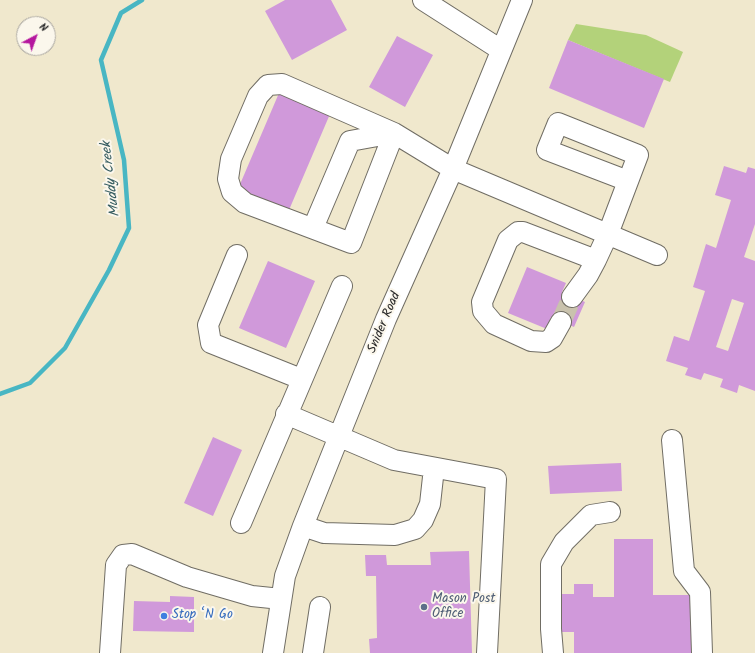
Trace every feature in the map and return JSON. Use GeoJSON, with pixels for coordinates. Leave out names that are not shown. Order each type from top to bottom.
{"type":"FeatureCollection","features":[{"type":"Feature","properties":{"kind":"street"},"geometry":{"type":"LineString","coordinates":[[423,0],[501,50]]}},
{"type":"Feature","properties":{"kind":"street","name":"Snider Road"},"geometry":{"type":"LineString","coordinates":[[273,653],[285,576],[303,526],[386,319],[453,169],[522,0]]}},
{"type":"Feature","properties":{"kind":"street"},"geometry":{"type":"LineString","coordinates":[[394,133],[351,243],[245,203],[232,192],[228,179],[231,159],[258,96],[268,85],[282,84],[394,133],[453,169],[657,255]]}},
{"type":"Feature","properties":{"kind":"street"},"geometry":{"type":"LineString","coordinates":[[313,228],[350,141],[394,133]]}},
{"type":"Feature","properties":{"kind":"street"},"geometry":{"type":"LineString","coordinates":[[572,297],[588,275],[596,260],[608,234],[628,181]]}},
{"type":"Feature","properties":{"kind":"street"},"geometry":{"type":"LineString","coordinates":[[562,322],[552,338],[546,342],[531,341],[494,324],[483,311],[482,302],[508,240],[518,232],[523,232],[596,260]]}},
{"type":"Feature","properties":{"kind":"street"},"geometry":{"type":"LineString","coordinates":[[237,255],[208,325],[211,343],[301,379]]}},
{"type":"Feature","properties":{"kind":"street"},"geometry":{"type":"LineString","coordinates":[[241,523],[286,414],[342,286]]}},
{"type":"Feature","properties":{"kind":"street"},"geometry":{"type":"LineString","coordinates":[[286,414],[394,460],[496,479],[487,653]]}},
{"type":"Feature","properties":{"kind":"street"},"geometry":{"type":"LineString","coordinates":[[672,440],[684,572],[700,592],[702,653]]}},
{"type":"Feature","properties":{"kind":"street"},"geometry":{"type":"LineString","coordinates":[[303,526],[324,533],[395,535],[415,530],[423,520],[430,504],[434,468]]}},
{"type":"Feature","properties":{"kind":"street"},"geometry":{"type":"LineString","coordinates":[[553,653],[551,629],[551,564],[564,542],[590,515],[610,512]]}},
{"type":"Feature","properties":{"kind":"street"},"geometry":{"type":"LineString","coordinates":[[110,653],[116,565],[123,554],[132,554],[187,577],[252,596],[281,599]]}},
{"type":"Feature","properties":{"kind":"street"},"geometry":{"type":"LineString","coordinates":[[313,653],[320,607]]}},
{"type":"Feature","properties":{"kind":"green space"},"geometry":{"type":"Polygon","coordinates":[[[576,24],[646,35],[683,52],[670,82],[568,40],[576,24]]]}},
{"type":"Feature","properties":{"kind":"building"},"geometry":{"type":"Polygon","coordinates":[[[285,0],[331,0],[347,30],[292,60],[265,11],[285,0]]]}},
{"type":"Feature","properties":{"kind":"building"},"geometry":{"type":"Polygon","coordinates":[[[397,36],[433,55],[405,107],[369,87],[397,36]]]}},
{"type":"Feature","properties":{"kind":"building"},"geometry":{"type":"Polygon","coordinates":[[[568,40],[664,79],[644,128],[549,88],[568,40]]]}},
{"type":"Feature","properties":{"kind":"building"},"geometry":{"type":"Polygon","coordinates":[[[279,93],[330,114],[289,210],[238,189],[279,93]]]}},
{"type":"Feature","properties":{"kind":"building"},"geometry":{"type":"Polygon","coordinates":[[[724,166],[746,173],[748,167],[755,169],[755,224],[744,257],[755,261],[755,391],[739,385],[737,393],[720,387],[723,379],[704,373],[701,380],[685,375],[688,368],[666,361],[674,336],[689,341],[705,291],[693,287],[706,244],[716,248],[731,200],[715,195],[724,166]],[[732,299],[716,347],[728,351],[744,303],[732,299]]]}},
{"type":"Feature","properties":{"kind":"building"},"geometry":{"type":"Polygon","coordinates":[[[268,261],[315,281],[286,348],[239,328],[268,261]]]}},
{"type":"Feature","properties":{"kind":"building"},"geometry":{"type":"Polygon","coordinates":[[[527,267],[566,283],[562,292],[585,302],[574,327],[551,317],[547,329],[508,313],[527,267]]]}},
{"type":"Feature","properties":{"kind":"building"},"geometry":{"type":"Polygon","coordinates":[[[213,437],[242,450],[213,516],[184,503],[213,437]]]}},
{"type":"Feature","properties":{"kind":"building"},"geometry":{"type":"Polygon","coordinates":[[[621,463],[622,491],[550,494],[548,466],[621,463]]]}},
{"type":"Feature","properties":{"kind":"building"},"geometry":{"type":"Polygon","coordinates":[[[614,539],[653,539],[653,595],[697,595],[697,653],[574,653],[574,632],[562,632],[562,594],[574,594],[574,584],[593,584],[593,597],[614,597],[614,539]]]}},
{"type":"Feature","properties":{"kind":"building","name":"Mason Post Office"},"geometry":{"type":"Polygon","coordinates":[[[469,551],[472,653],[370,653],[369,639],[377,638],[376,576],[366,576],[365,555],[386,555],[387,565],[431,565],[430,552],[469,551]]]}},
{"type":"Feature","properties":{"kind":"building","name":"Stop ‘N Go"},"geometry":{"type":"Polygon","coordinates":[[[170,596],[194,597],[194,632],[133,631],[134,601],[170,602],[170,596]]]}},
{"type":"Feature","properties":{"kind":"waterway","name":"Muddy Creek"},"geometry":{"type":"LineString","coordinates":[[0,394],[30,383],[65,348],[109,270],[129,228],[124,160],[101,60],[121,13],[142,0]]}},
{"type":"Feature","properties":{"kind":"tunnel"},"geometry":{"type":"LineString","coordinates":[[561,322],[572,297]]}},
{"type":"Feature","properties":{"kind":"place","name":"Mason Post Office"},"geometry":{"type":"Point","coordinates":[424,607]}},
{"type":"Feature","properties":{"kind":"place","name":"Stop ‘N Go"},"geometry":{"type":"Point","coordinates":[164,616]}}]}
